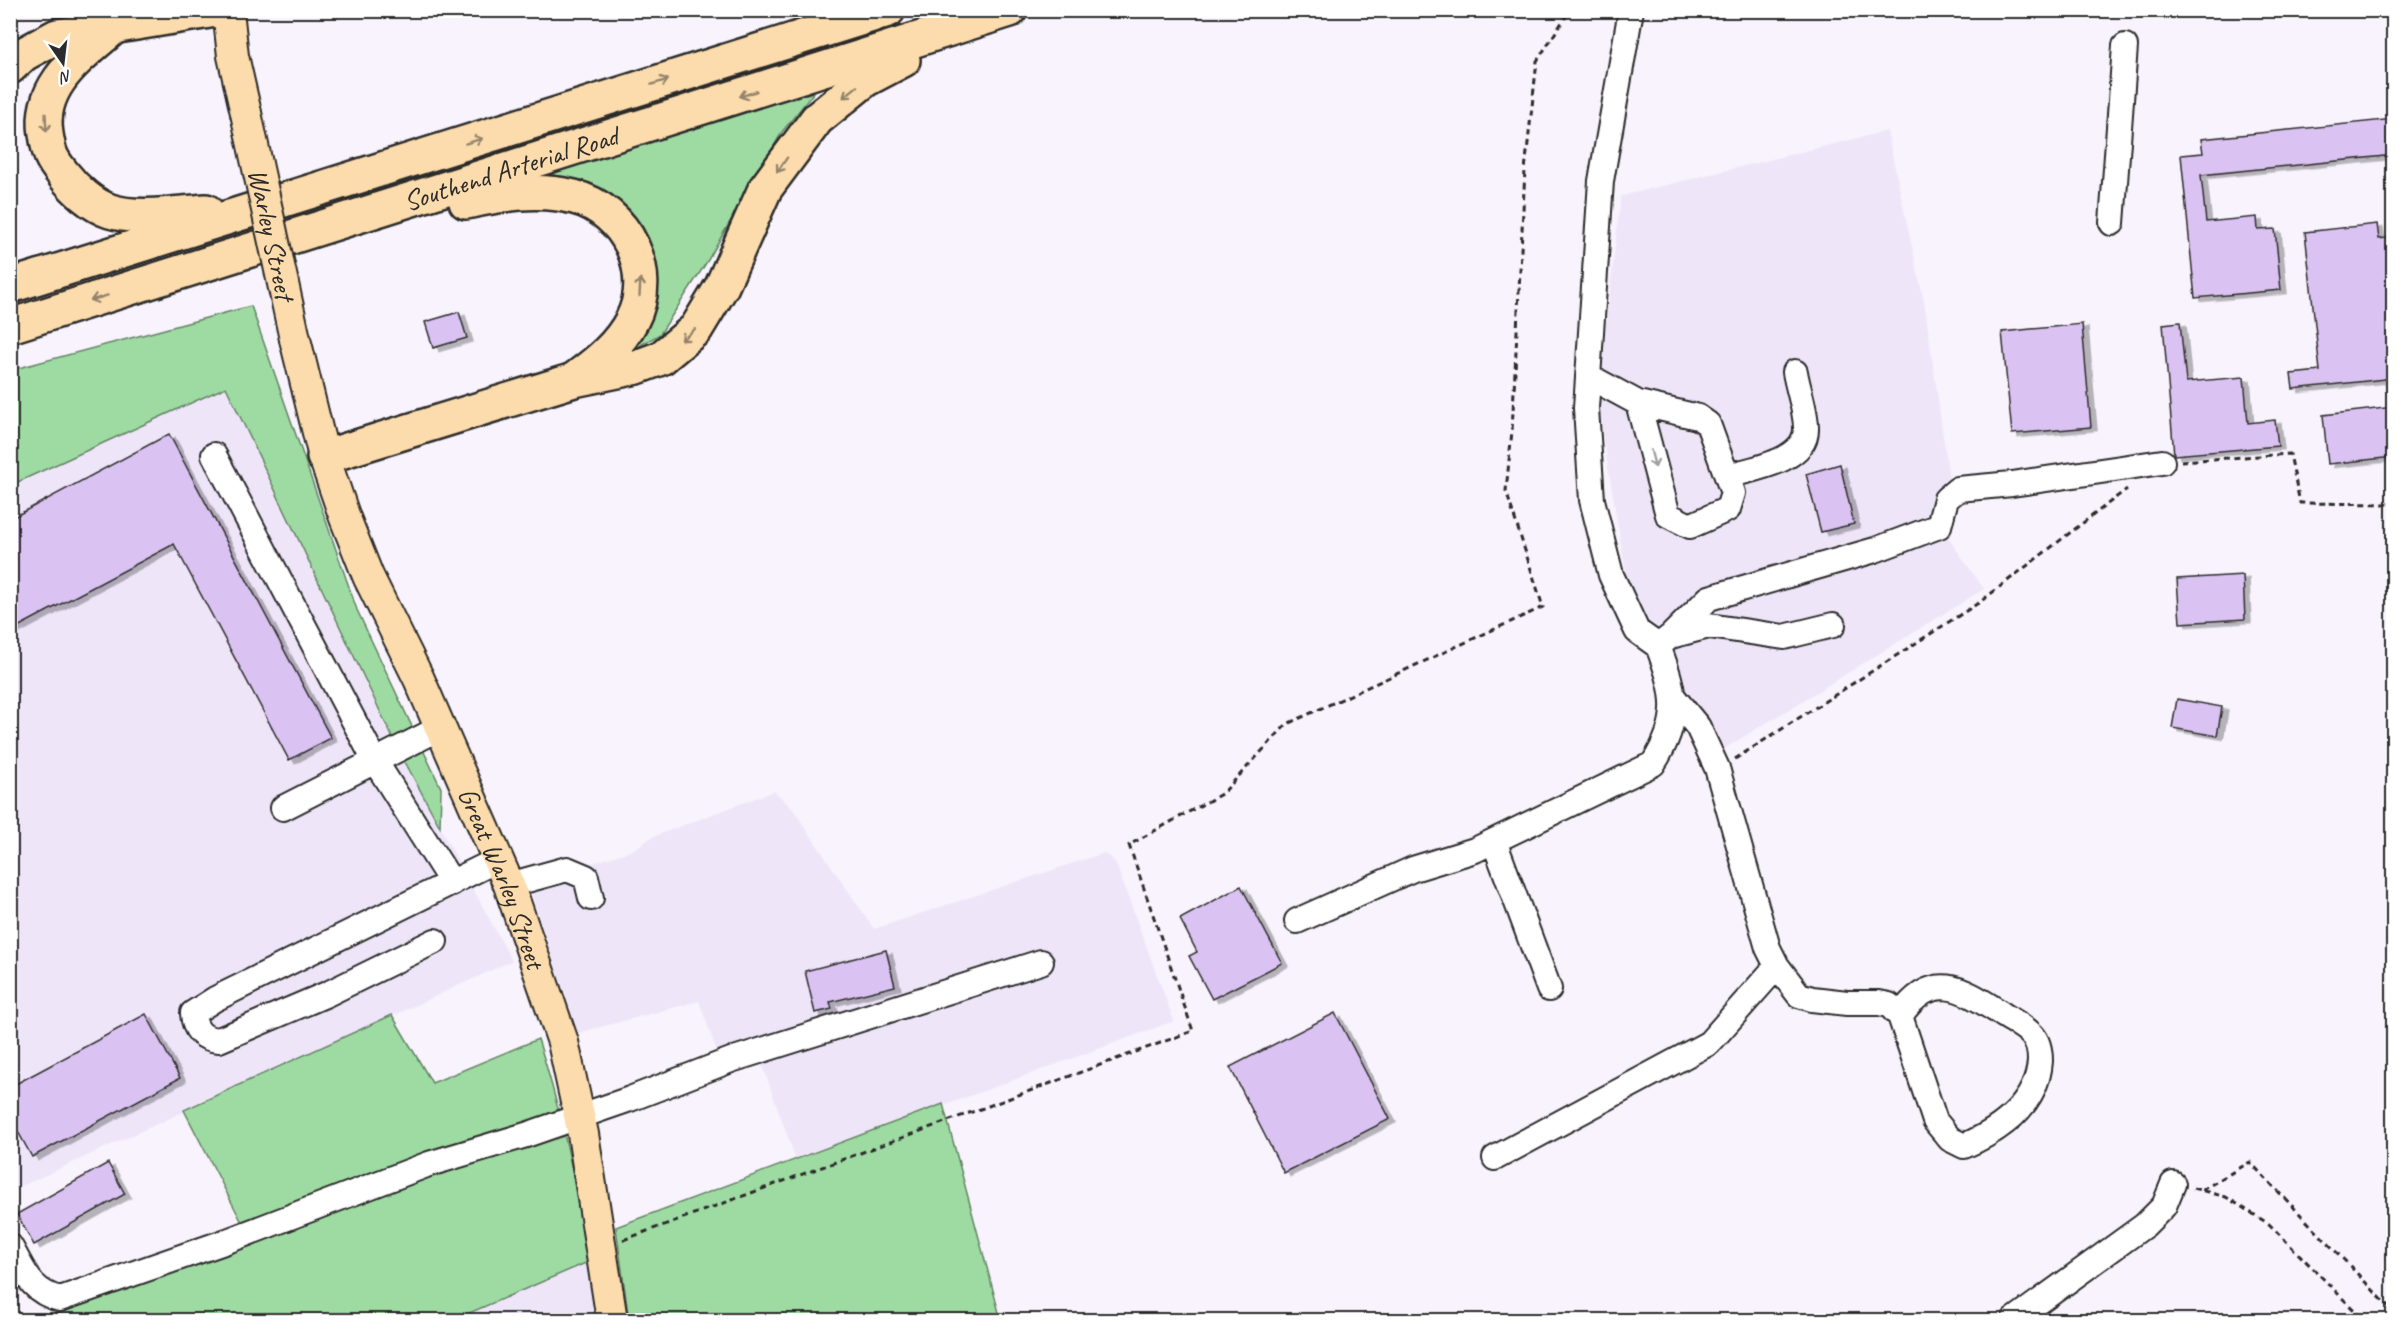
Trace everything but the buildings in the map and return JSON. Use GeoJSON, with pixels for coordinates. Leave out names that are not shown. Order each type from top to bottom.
{"type":"FeatureCollection","features":[{"type":"Feature","properties":{"kind":"highway"},"geometry":{"type":"LineString","coordinates":[[10,68],[24,54],[57,36],[216,10]]}},
{"type":"Feature","properties":{"kind":"highway","name":"Southend Arterial Road"},"geometry":{"type":"LineString","coordinates":[[10,286],[888,10]]}},
{"type":"Feature","properties":{"kind":"highway","name":"Southend Arterial Road"},"geometry":{"type":"LineString","coordinates":[[10,326],[1010,10]]}},
{"type":"Feature","properties":{"kind":"highway"},"geometry":{"type":"LineString","coordinates":[[324,457],[574,380],[637,367],[661,358],[696,329],[722,286],[765,189],[817,119],[865,80],[891,65],[1015,10]]}},
{"type":"Feature","properties":{"kind":"highway"},"geometry":{"type":"LineString","coordinates":[[113,28],[73,63],[56,84],[44,117],[50,158],[75,189],[110,210],[153,215],[230,209],[418,158]]}},
{"type":"Feature","properties":{"kind":"highway"},"geometry":{"type":"LineString","coordinates":[[155,281],[335,238],[420,212],[505,194],[540,191],[576,197],[598,208],[617,222],[632,242],[640,266],[641,291],[632,319],[615,345],[605,356],[574,380]]}},
{"type":"Feature","properties":{"kind":"main road","name":"Warley Street"},"geometry":{"type":"LineString","coordinates":[[228,10],[233,56],[295,339],[324,457]]}},
{"type":"Feature","properties":{"kind":"main road","name":"Great Warley Street"},"geometry":{"type":"LineString","coordinates":[[324,457],[369,576],[419,679],[503,872],[563,1042],[580,1116],[612,1320]]}},
{"type":"Feature","properties":{"kind":"street"},"geometry":{"type":"LineString","coordinates":[[1631,10],[1602,181],[1586,408],[1592,500],[1611,575],[1637,631],[1665,641],[1709,626],[1784,638],[1833,625]]}},
{"type":"Feature","properties":{"kind":"street"},"geometry":{"type":"LineString","coordinates":[[2112,223],[2125,46]]}},
{"type":"Feature","properties":{"kind":"street"},"geometry":{"type":"LineString","coordinates":[[1727,476],[1778,461],[1795,452],[1803,444],[1806,426],[1795,372]]}},
{"type":"Feature","properties":{"kind":"street"},"geometry":{"type":"LineString","coordinates":[[1588,376],[1638,403],[1698,417],[1708,424],[1733,493],[1728,509],[1690,526],[1668,514],[1638,403]]}},
{"type":"Feature","properties":{"kind":"street"},"geometry":{"type":"LineString","coordinates":[[214,455],[375,761],[452,883]]}},
{"type":"Feature","properties":{"kind":"street"},"geometry":{"type":"LineString","coordinates":[[1665,641],[1709,598],[1875,550],[1939,526],[1946,499],[1958,489],[2012,484],[2162,462]]}},
{"type":"Feature","properties":{"kind":"street"},"geometry":{"type":"LineString","coordinates":[[1297,921],[1413,869],[1476,850],[1653,764],[1664,747],[1672,723],[1674,699],[1665,641]]}},
{"type":"Feature","properties":{"kind":"street"},"geometry":{"type":"LineString","coordinates":[[1674,699],[1698,727],[1717,768],[1768,948],[1777,966],[1799,995],[1812,999],[1847,1003],[1889,1005],[1900,1016],[1935,1120],[1950,1139],[1964,1146],[1983,1137],[2022,1107],[2035,1089],[2040,1054],[2033,1035],[1986,1003],[1956,988],[1937,987],[1912,998],[1900,1016]]}},
{"type":"Feature","properties":{"kind":"street"},"geometry":{"type":"LineString","coordinates":[[283,808],[440,728]]}},
{"type":"Feature","properties":{"kind":"street"},"geometry":{"type":"LineString","coordinates":[[1494,841],[1550,989]]}},
{"type":"Feature","properties":{"kind":"street"},"geometry":{"type":"LineString","coordinates":[[435,941],[327,994],[219,1040],[211,1040],[199,1033],[193,1023],[193,1013],[215,999],[452,883],[503,872],[567,869],[586,877],[591,898]]}},
{"type":"Feature","properties":{"kind":"street"},"geometry":{"type":"LineString","coordinates":[[10,1246],[34,1287],[47,1296],[60,1299],[227,1241],[429,1164],[580,1116],[731,1060],[1041,962]]}},
{"type":"Feature","properties":{"kind":"street"},"geometry":{"type":"LineString","coordinates":[[1495,1158],[1709,1042],[1777,966]]}},
{"type":"Feature","properties":{"kind":"street"},"geometry":{"type":"LineString","coordinates":[[2014,1320],[2145,1225],[2164,1206],[2173,1184]]}},
{"type":"Feature","properties":{"kind":"path"},"geometry":{"type":"LineString","coordinates":[[601,1248],[1193,1031],[1129,846],[1223,793],[1287,724],[1543,607],[1506,491],[1512,430],[1525,170],[1537,61],[1570,10]]}},
{"type":"Feature","properties":{"kind":"path"},"geometry":{"type":"LineString","coordinates":[[1717,768],[1980,602],[2162,462],[2290,454],[2300,504],[2394,504]]}},
{"type":"Feature","properties":{"kind":"path"},"geometry":{"type":"LineString","coordinates":[[2202,1190],[2250,1162],[2394,1311]]}},
{"type":"Feature","properties":{"kind":"path"},"geometry":{"type":"LineString","coordinates":[[2173,1184],[2226,1197],[2269,1224],[2364,1320]]}},
{"type":"Feature","properties":{"kind":"shaded area"},"geometry":{"type":"Polygon","coordinates":[[[1887,131],[1925,307],[1953,507],[1940,526],[1984,589],[1721,751],[1630,598],[1597,401],[1621,196],[1887,131]]]}},
{"type":"Feature","properties":{"kind":"shaded area"},"geometry":{"type":"Polygon","coordinates":[[[226,387],[398,749],[512,961],[11,1191],[10,485],[226,387]]]}},
{"type":"Feature","properties":{"kind":"shaded area"},"geometry":{"type":"Polygon","coordinates":[[[774,791],[792,808],[874,929],[1104,853],[1115,862],[1174,1021],[796,1160],[759,1056],[718,1055],[699,1001],[578,1033],[528,884],[633,850],[652,837],[774,791]]]}},
{"type":"Feature","properties":{"kind":"shaded area"},"geometry":{"type":"Polygon","coordinates":[[[588,1262],[598,1320],[453,1320],[588,1262]]]}},
{"type":"Feature","properties":{"kind":"green space"},"geometry":{"type":"Polygon","coordinates":[[[814,92],[782,132],[708,260],[660,334],[622,356],[648,320],[657,289],[646,235],[601,189],[533,173],[814,92]]]}},
{"type":"Feature","properties":{"kind":"green space"},"geometry":{"type":"Polygon","coordinates":[[[251,306],[357,610],[441,788],[440,827],[398,749],[226,387],[11,485],[11,370],[251,306]]]}},
{"type":"Feature","properties":{"kind":"green space"},"geometry":{"type":"Polygon","coordinates":[[[392,1015],[432,1083],[538,1039],[568,1150],[588,1262],[453,1320],[43,1320],[249,1236],[184,1110],[392,1015]]]}},
{"type":"Feature","properties":{"kind":"green space"},"geometry":{"type":"Polygon","coordinates":[[[943,1104],[1001,1320],[629,1320],[616,1227],[943,1104]]]}}]}
